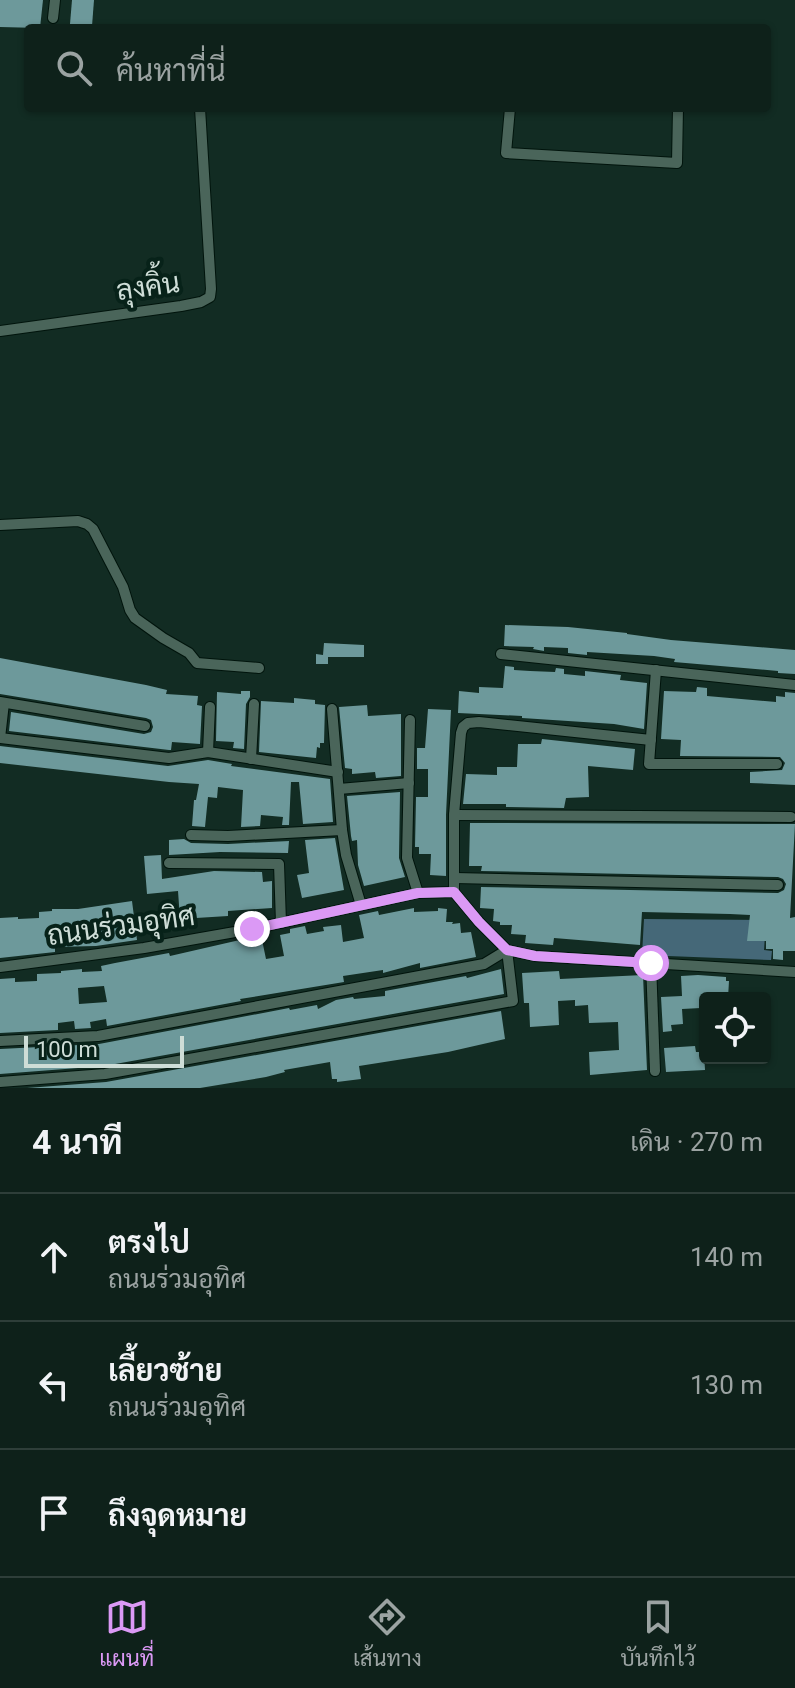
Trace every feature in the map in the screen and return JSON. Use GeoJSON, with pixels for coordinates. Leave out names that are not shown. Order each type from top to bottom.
{"type":"FeatureCollection","features":[{"type":"Feature","properties":{"kind":"street"},"geometry":{"type":"LineString","coordinates":[[53,18],[55,0]]}},
{"type":"Feature","properties":{"kind":"street","name":"ลุงคิ้น"},"geometry":{"type":"LineString","coordinates":[[0,331],[181,306],[210,297],[200,112]]}},
{"type":"Feature","properties":{"kind":"street"},"geometry":{"type":"LineString","coordinates":[[510,112],[506,153],[677,163],[678,112]]}},
{"type":"Feature","properties":{"kind":"street"},"geometry":{"type":"LineString","coordinates":[[0,525],[78,521],[87,524],[93,529],[121,582],[130,610],[137,620],[189,653],[197,663],[259,668]]}},
{"type":"Feature","properties":{"kind":"street"},"geometry":{"type":"LineString","coordinates":[[501,654],[795,685]]}},
{"type":"Feature","properties":{"kind":"street"},"geometry":{"type":"LineString","coordinates":[[656,670],[649,764],[777,764]]}},
{"type":"Feature","properties":{"kind":"street"},"geometry":{"type":"LineString","coordinates":[[145,726],[2,702],[0,738],[169,758],[208,752],[338,772]]}},
{"type":"Feature","properties":{"kind":"street"},"geometry":{"type":"LineString","coordinates":[[251,759],[254,704]]}},
{"type":"Feature","properties":{"kind":"street"},"geometry":{"type":"LineString","coordinates":[[208,752],[210,707]]}},
{"type":"Feature","properties":{"kind":"street"},"geometry":{"type":"LineString","coordinates":[[332,709],[342,830],[361,905]]}},
{"type":"Feature","properties":{"kind":"street"},"geometry":{"type":"LineString","coordinates":[[410,720],[407,858],[418,893]]}},
{"type":"Feature","properties":{"kind":"street"},"geometry":{"type":"LineString","coordinates":[[651,740],[468,723],[461,733],[454,815],[454,892],[507,950],[535,956],[795,972]]}},
{"type":"Feature","properties":{"kind":"street"},"geometry":{"type":"LineString","coordinates":[[339,789],[409,783]]}},
{"type":"Feature","properties":{"kind":"street"},"geometry":{"type":"LineString","coordinates":[[454,815],[791,817]]}},
{"type":"Feature","properties":{"kind":"street"},"geometry":{"type":"LineString","coordinates":[[191,835],[342,830]]}},
{"type":"Feature","properties":{"kind":"street"},"geometry":{"type":"LineString","coordinates":[[169,863],[279,864],[281,923]]}},
{"type":"Feature","properties":{"kind":"street"},"geometry":{"type":"LineString","coordinates":[[455,878],[778,885]]}},
{"type":"Feature","properties":{"kind":"street","name":"ถนนร่วมอุทิศ"},"geometry":{"type":"LineString","coordinates":[[0,967],[144,948],[281,923],[418,893],[454,892]]}},
{"type":"Feature","properties":{"kind":"street"},"geometry":{"type":"LineString","coordinates":[[0,1041],[98,1036],[484,964],[507,950]]}},
{"type":"Feature","properties":{"kind":"street"},"geometry":{"type":"LineString","coordinates":[[0,1082],[105,1074],[513,1001],[507,950]]}},
{"type":"Feature","properties":{"kind":"street"},"geometry":{"type":"LineString","coordinates":[[651,963],[655,1071]]}},
{"type":"Feature","properties":{"kind":"water"},"geometry":{"type":"Polygon","coordinates":[[[644,919],[766,920],[764,950],[772,951],[771,960],[642,955],[644,919]]]}},
{"type":"Feature","properties":{"kind":"building"},"geometry":{"type":"Polygon","coordinates":[[[0,0],[43,0],[40,24],[0,27],[0,0]]]}},
{"type":"Feature","properties":{"kind":"building"},"geometry":{"type":"Polygon","coordinates":[[[72,0],[94,0],[92,24],[70,24],[72,0]]]}},
{"type":"Feature","properties":{"kind":"building"},"geometry":{"type":"Polygon","coordinates":[[[505,625],[568,627],[671,640],[795,650],[795,674],[674,662],[675,659],[654,656],[587,652],[587,655],[568,653],[568,648],[544,647],[544,651],[534,647],[504,646],[505,625]]]}},
{"type":"Feature","properties":{"kind":"building"},"geometry":{"type":"Polygon","coordinates":[[[324,643],[364,645],[364,657],[328,657],[328,664],[316,664],[316,654],[323,655],[324,643]]]}},
{"type":"Feature","properties":{"kind":"building"},"geometry":{"type":"Polygon","coordinates":[[[0,658],[146,685],[167,690],[166,694],[198,696],[197,705],[202,706],[200,744],[172,742],[169,750],[9,731],[11,712],[144,734],[151,732],[153,727],[151,720],[146,718],[0,694],[0,658]]]}},
{"type":"Feature","properties":{"kind":"building"},"geometry":{"type":"Polygon","coordinates":[[[505,666],[530,671],[555,672],[556,668],[564,669],[564,674],[585,676],[585,671],[621,675],[620,680],[647,683],[644,729],[522,716],[458,713],[459,691],[479,693],[479,687],[503,688],[505,666]]]}},
{"type":"Feature","properties":{"kind":"building"},"geometry":{"type":"Polygon","coordinates":[[[697,687],[707,688],[707,696],[776,702],[776,696],[785,697],[785,692],[795,693],[795,785],[750,783],[750,772],[782,770],[785,763],[780,757],[680,756],[681,740],[661,739],[664,691],[696,692],[697,687]]]}},
{"type":"Feature","properties":{"kind":"building"},"geometry":{"type":"Polygon","coordinates":[[[241,691],[250,691],[246,704],[244,749],[233,748],[234,742],[216,741],[217,692],[241,694],[241,691]]]}},
{"type":"Feature","properties":{"kind":"building"},"geometry":{"type":"Polygon","coordinates":[[[294,698],[315,700],[315,704],[325,705],[324,743],[317,747],[316,758],[259,752],[261,701],[294,703],[294,698]]]}},
{"type":"Feature","properties":{"kind":"building"},"geometry":{"type":"Polygon","coordinates":[[[367,705],[368,716],[401,714],[401,776],[376,778],[375,772],[352,774],[352,769],[345,768],[339,707],[367,705]]]}},
{"type":"Feature","properties":{"kind":"building"},"geometry":{"type":"Polygon","coordinates":[[[428,709],[451,710],[446,876],[430,875],[431,854],[419,854],[419,847],[415,847],[416,797],[428,797],[428,769],[417,769],[417,748],[425,748],[428,709]]]}},
{"type":"Feature","properties":{"kind":"building"},"geometry":{"type":"Polygon","coordinates":[[[542,739],[635,749],[633,770],[588,766],[589,797],[566,798],[564,808],[463,804],[466,774],[497,775],[497,767],[517,767],[518,744],[541,744],[542,739]]]}},
{"type":"Feature","properties":{"kind":"building"},"geometry":{"type":"Polygon","coordinates":[[[0,746],[168,766],[208,760],[330,779],[333,822],[303,824],[299,782],[291,782],[289,825],[282,825],[283,817],[261,815],[260,826],[241,827],[243,790],[218,787],[217,798],[208,797],[205,827],[192,826],[199,784],[0,763],[0,746]]]}},
{"type":"Feature","properties":{"kind":"building"},"geometry":{"type":"Polygon","coordinates":[[[400,792],[399,858],[405,877],[364,886],[358,865],[357,840],[352,841],[351,836],[347,796],[400,792]]]}},
{"type":"Feature","properties":{"kind":"building"},"geometry":{"type":"Polygon","coordinates":[[[470,823],[795,824],[790,918],[795,917],[795,951],[783,951],[783,960],[773,959],[773,949],[766,949],[766,941],[747,941],[750,915],[730,914],[642,912],[640,945],[554,938],[553,945],[525,943],[526,935],[511,934],[512,925],[500,925],[500,922],[493,921],[494,909],[480,908],[481,887],[778,893],[784,890],[786,884],[778,877],[481,871],[482,866],[469,866],[470,823]]]}},
{"type":"Feature","properties":{"kind":"building"},"geometry":{"type":"Polygon","coordinates":[[[335,838],[344,890],[302,898],[297,875],[309,873],[305,840],[335,838]]]}},
{"type":"Feature","properties":{"kind":"building"},"geometry":{"type":"Polygon","coordinates":[[[184,839],[191,843],[228,844],[289,841],[288,853],[169,855],[169,840],[184,839]]]}},
{"type":"Feature","properties":{"kind":"building"},"geometry":{"type":"Polygon","coordinates":[[[161,855],[162,879],[214,871],[262,872],[263,882],[272,881],[272,908],[228,911],[228,916],[180,919],[178,891],[147,894],[144,856],[161,855]]]}},
{"type":"Feature","properties":{"kind":"building"},"geometry":{"type":"Polygon","coordinates":[[[132,901],[137,940],[96,946],[55,947],[55,952],[0,958],[0,918],[39,918],[39,912],[52,909],[78,909],[132,901]]]}},
{"type":"Feature","properties":{"kind":"building"},"geometry":{"type":"Polygon","coordinates":[[[414,908],[414,912],[447,909],[446,922],[460,923],[461,933],[471,932],[476,957],[420,968],[420,963],[383,973],[383,970],[343,976],[344,982],[107,1026],[106,1019],[90,1022],[91,1028],[75,1029],[74,1021],[58,1023],[58,1030],[0,1033],[0,979],[37,981],[37,974],[82,969],[82,972],[102,971],[101,966],[169,953],[170,956],[261,935],[266,959],[284,956],[280,935],[290,933],[290,929],[305,926],[307,934],[324,931],[323,927],[341,925],[343,942],[364,938],[359,915],[378,911],[379,915],[414,908]],[[104,986],[78,988],[79,1004],[107,1002],[104,986]]]}},
{"type":"Feature","properties":{"kind":"building"},"geometry":{"type":"Polygon","coordinates":[[[501,969],[504,994],[104,1066],[0,1074],[0,1049],[99,1044],[289,1008],[317,1005],[318,1009],[336,1000],[385,996],[385,991],[467,978],[501,969]]]}},
{"type":"Feature","properties":{"kind":"building"},"geometry":{"type":"Polygon","coordinates":[[[559,971],[560,979],[643,975],[647,1070],[590,1075],[589,1052],[619,1050],[618,1022],[589,1023],[588,1005],[575,1006],[575,1000],[558,1001],[559,1025],[530,1027],[529,1003],[524,1003],[522,973],[559,971]]]}},
{"type":"Feature","properties":{"kind":"building"},"geometry":{"type":"Polygon","coordinates":[[[681,976],[726,977],[728,992],[699,992],[699,1008],[682,1009],[683,1024],[671,1025],[672,1031],[663,1032],[661,997],[682,996],[681,976]]]}},
{"type":"Feature","properties":{"kind":"building"},"geometry":{"type":"Polygon","coordinates":[[[501,1011],[505,1039],[448,1052],[359,1066],[361,1079],[337,1082],[337,1079],[332,1079],[330,1062],[200,1088],[27,1088],[106,1082],[501,1011]]]}},
{"type":"Feature","properties":{"kind":"building"},"geometry":{"type":"Polygon","coordinates":[[[695,1046],[696,1052],[699,1052],[699,1064],[705,1064],[705,1070],[666,1072],[664,1048],[695,1046]]]}},
{"type":"Feature","properties":{"kind":"route"},"geometry":{"type":"LineString","coordinates":[[252,929],[418,893],[454,892],[507,950],[535,956],[651,963]]}}]}
